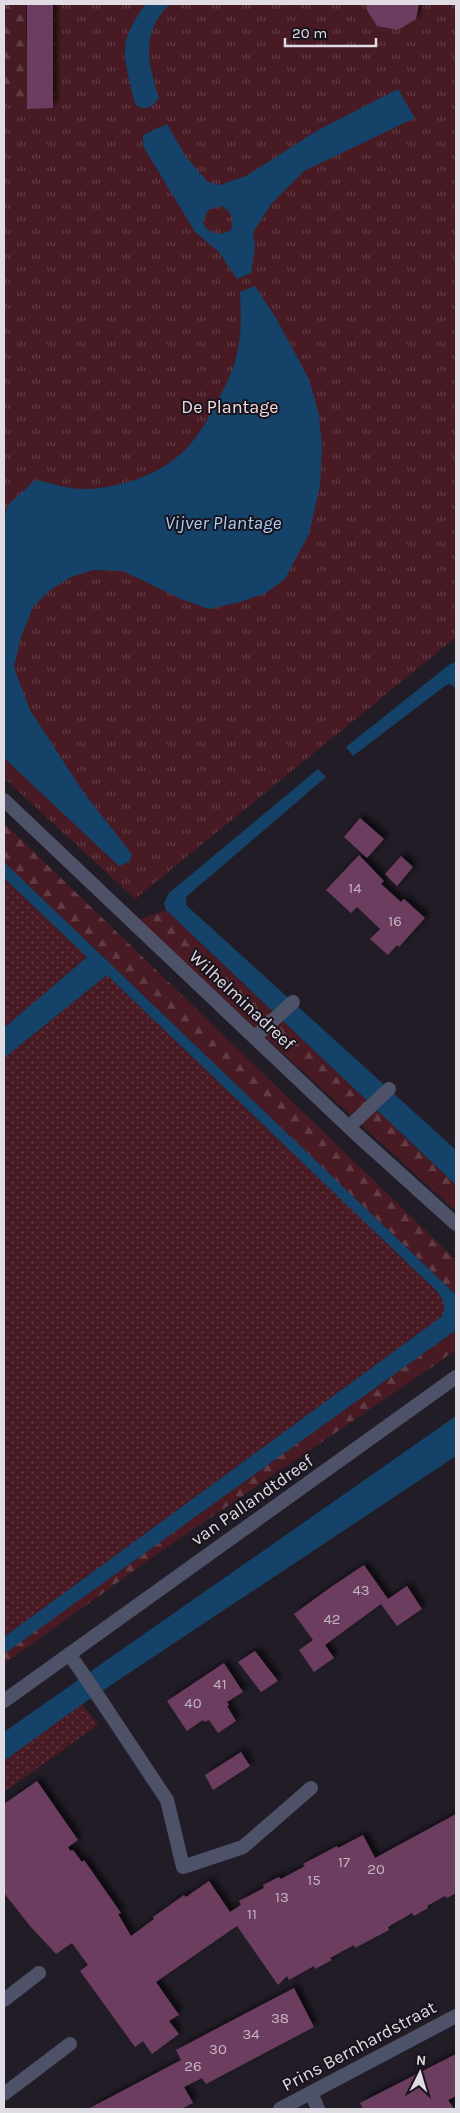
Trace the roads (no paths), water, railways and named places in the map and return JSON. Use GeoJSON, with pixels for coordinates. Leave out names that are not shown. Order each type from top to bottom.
{"type":"FeatureCollection","features":[{"type":"Feature","properties":{"kind":"street","name":"Wilhelminadreef"},"geometry":{"type":"LineString","coordinates":[[4,800],[349,1127],[456,1224]]}},
{"type":"Feature","properties":{"kind":"street"},"geometry":{"type":"LineString","coordinates":[[255,1037],[293,1002]]}},
{"type":"Feature","properties":{"kind":"street"},"geometry":{"type":"LineString","coordinates":[[349,1127],[389,1089]]}},
{"type":"Feature","properties":{"kind":"street","name":"van Pallandtdreef"},"geometry":{"type":"LineString","coordinates":[[4,1701],[456,1377]]}},
{"type":"Feature","properties":{"kind":"street"},"geometry":{"type":"LineString","coordinates":[[69,1654],[167,1800],[183,1867],[244,1847],[311,1788]]}},
{"type":"Feature","properties":{"kind":"street"},"geometry":{"type":"LineString","coordinates":[[4,2000],[39,1973]]}},
{"type":"Feature","properties":{"kind":"street","name":"Prins Bernhardstraat"},"geometry":{"type":"LineString","coordinates":[[280,2109],[456,2016]]}},
{"type":"Feature","properties":{"kind":"street"},"geometry":{"type":"LineString","coordinates":[[4,2094],[70,2044]]}},
{"type":"Feature","properties":{"kind":"street"},"geometry":{"type":"LineString","coordinates":[[311,2093],[318,2109]]}},
{"type":"Feature","properties":{"kind":"water"},"geometry":{"type":"Polygon","coordinates":[[[146,4],[170,4],[160,15],[150,37],[150,61],[159,98],[151,106],[143,108],[136,105],[134,100],[125,61],[125,50],[130,30],[146,4]]]}},
{"type":"Feature","properties":{"kind":"water"},"geometry":{"type":"Polygon","coordinates":[[[398,89],[415,118],[304,171],[272,203],[253,232],[255,246],[251,273],[237,279],[219,252],[195,232],[143,146],[143,135],[167,124],[186,157],[208,182],[220,185],[246,176],[318,130],[398,89]],[[221,206],[208,210],[203,222],[206,228],[218,234],[231,230],[232,222],[228,211],[221,206]]]}},
{"type":"Feature","properties":{"kind":"water","name":"Vijver Plantage"},"geometry":{"type":"Polygon","coordinates":[[[255,286],[276,318],[309,379],[319,414],[322,447],[320,486],[309,534],[285,579],[266,593],[240,602],[209,609],[181,599],[123,571],[93,570],[71,577],[50,590],[33,607],[21,637],[14,667],[30,710],[84,793],[132,854],[129,862],[119,866],[4,758],[4,518],[8,505],[35,480],[81,489],[114,486],[152,473],[175,459],[185,450],[206,421],[229,378],[236,359],[240,338],[240,292],[255,286]]]}},
{"type":"Feature","properties":{"kind":"water"},"geometry":{"type":"Polygon","coordinates":[[[456,662],[456,688],[450,684],[445,686],[353,756],[346,747],[450,664],[456,662]]]}},
{"type":"Feature","properties":{"kind":"water"},"geometry":{"type":"Polygon","coordinates":[[[318,769],[326,777],[186,897],[186,905],[456,1150],[456,1185],[166,910],[164,903],[169,893],[318,769]]]}},
{"type":"Feature","properties":{"kind":"water"},"geometry":{"type":"Polygon","coordinates":[[[4,862],[456,1295],[456,1330],[4,1654],[4,1637],[441,1317],[444,1305],[439,1295],[430,1285],[107,975],[4,1058],[4,1028],[87,957],[4,878],[4,862]]]}},
{"type":"Feature","properties":{"kind":"water"},"geometry":{"type":"Polygon","coordinates":[[[456,1416],[456,1456],[78,1707],[4,1761],[4,1732],[456,1416]]]}},
{"type":"Feature","properties":{"kind":"park label","name":"De Plantage"},"geometry":{"type":"Point","coordinates":[230,407]}}]}
